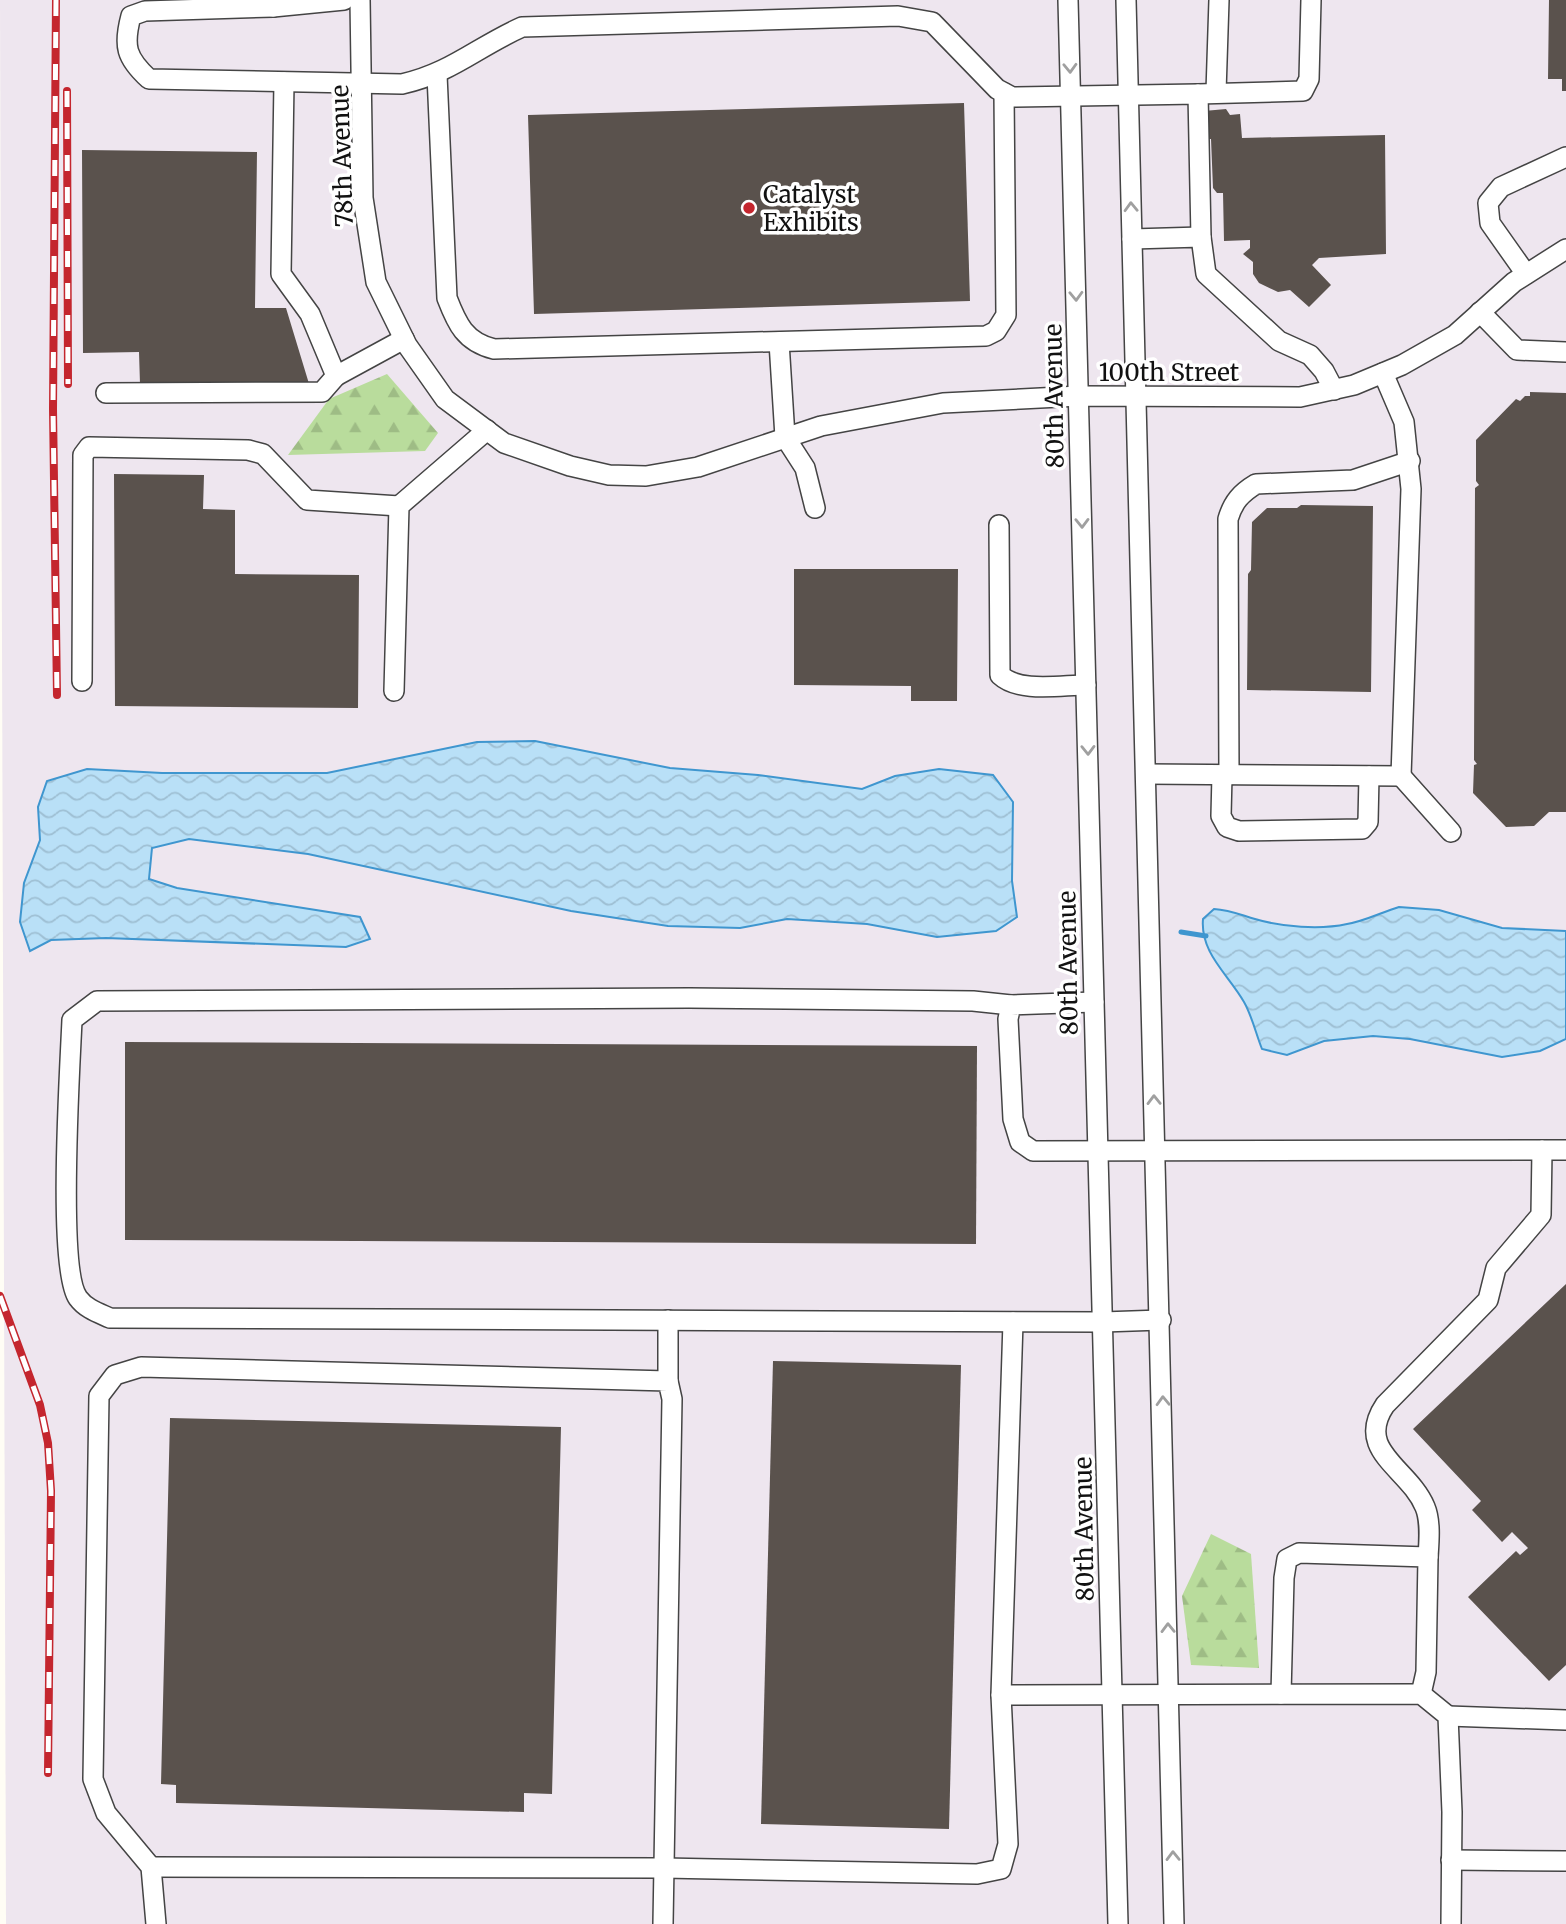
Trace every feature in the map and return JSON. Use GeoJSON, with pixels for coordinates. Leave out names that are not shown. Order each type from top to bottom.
{"type":"FeatureCollection","features":[{"type":"Feature","properties":{"kind":"street"},"geometry":{"type":"LineString","coordinates":[[344,0],[145,10],[131,16],[127,32],[128,56],[149,79],[363,81],[402,84],[437,75],[458,65],[491,41],[522,27],[898,16],[932,22],[1004,93],[1012,97],[1303,91],[1309,79],[1311,0]]}},
{"type":"Feature","properties":{"kind":"street","name":"78th Avenue"},"geometry":{"type":"LineString","coordinates":[[360,0],[363,198],[376,282],[404,339],[445,400],[504,443],[570,466]]}},
{"type":"Feature","properties":{"kind":"street","name":"80th Avenue"},"geometry":{"type":"LineString","coordinates":[[1068,0],[1118,1924]]}},
{"type":"Feature","properties":{"kind":"street"},"geometry":{"type":"LineString","coordinates":[[1126,0],[1174,1924]]}},
{"type":"Feature","properties":{"kind":"street"},"geometry":{"type":"LineString","coordinates":[[1219,0],[1207,93],[1201,237],[1206,274],[1279,341],[1310,355],[1324,371],[1334,390]]}},
{"type":"Feature","properties":{"kind":"street"},"geometry":{"type":"LineString","coordinates":[[437,75],[443,271],[447,298],[457,324],[469,339],[494,349],[986,336],[996,331],[1006,314],[1004,93]]}},
{"type":"Feature","properties":{"kind":"street"},"geometry":{"type":"LineString","coordinates":[[284,82],[281,274],[310,314],[336,376]]}},
{"type":"Feature","properties":{"kind":"street"},"geometry":{"type":"LineString","coordinates":[[1526,274],[1490,223],[1488,203],[1501,187],[1566,158]]}},
{"type":"Feature","properties":{"kind":"street"},"geometry":{"type":"LineString","coordinates":[[1132,239],[1201,237]]}},
{"type":"Feature","properties":{"kind":"street","name":"100th Street"},"geometry":{"type":"LineString","coordinates":[[570,466],[609,475],[646,477],[698,467],[821,426],[943,403],[1079,396],[1300,397],[1334,390],[1383,373],[1455,335],[1526,274],[1566,249]]}},
{"type":"Feature","properties":{"kind":"street"},"geometry":{"type":"LineString","coordinates":[[1480,312],[1517,350],[1566,352]]}},
{"type":"Feature","properties":{"kind":"street"},"geometry":{"type":"LineString","coordinates":[[106,393],[323,392],[336,376],[404,339]]}},
{"type":"Feature","properties":{"kind":"street"},"geometry":{"type":"LineString","coordinates":[[779,342],[785,437],[805,468],[815,508]]}},
{"type":"Feature","properties":{"kind":"street"},"geometry":{"type":"LineString","coordinates":[[1383,373],[1404,422],[1411,489],[1401,776],[1451,832]]}},
{"type":"Feature","properties":{"kind":"street"},"geometry":{"type":"LineString","coordinates":[[82,681],[83,455],[89,447],[248,450],[263,454],[307,500],[399,506],[487,430]]}},
{"type":"Feature","properties":{"kind":"street"},"geometry":{"type":"LineString","coordinates":[[1369,776],[1367,821],[1362,829],[1239,831],[1227,827],[1221,816],[1226,775],[1228,519],[1232,506],[1243,492],[1256,484],[1353,480],[1409,461]]}},
{"type":"Feature","properties":{"kind":"street"},"geometry":{"type":"LineString","coordinates":[[394,691],[399,506]]}},
{"type":"Feature","properties":{"kind":"street"},"geometry":{"type":"LineString","coordinates":[[999,525],[1000,675],[1008,683],[1020,685],[1086,685]]}},
{"type":"Feature","properties":{"kind":"street"},"geometry":{"type":"LineString","coordinates":[[1146,774],[1401,776]]}},
{"type":"Feature","properties":{"kind":"street"},"geometry":{"type":"LineString","coordinates":[[1094,1002],[1011,1004],[973,1001],[689,998],[128,999],[97,1002],[72,1020],[66,1196],[70,1279],[77,1297],[87,1307],[110,1318],[1013,1322],[1161,1320]]}},
{"type":"Feature","properties":{"kind":"street"},"geometry":{"type":"LineString","coordinates":[[1011,1004],[1007,1019],[1013,1119],[1020,1142],[1033,1151],[1566,1150]]}},
{"type":"Feature","properties":{"kind":"street"},"geometry":{"type":"LineString","coordinates":[[1421,1694],[1426,1672],[1426,1507],[1380,1448],[1374,1433],[1374,1421],[1402,1388],[1488,1300],[1496,1268],[1541,1215],[1542,1150]]}},
{"type":"Feature","properties":{"kind":"street"},"geometry":{"type":"LineString","coordinates":[[663,1924],[672,1399],[668,1381],[668,1320]]}},
{"type":"Feature","properties":{"kind":"street"},"geometry":{"type":"LineString","coordinates":[[152,1867],[664,1868],[977,1874],[1002,1869],[1007,1844],[1001,1695],[1013,1322]]}},
{"type":"Feature","properties":{"kind":"street"},"geometry":{"type":"LineString","coordinates":[[156,1924],[152,1867],[106,1813],[93,1779],[99,1396],[115,1376],[141,1367],[668,1381]]}},
{"type":"Feature","properties":{"kind":"street"},"geometry":{"type":"LineString","coordinates":[[1281,1694],[1283,1578],[1287,1559],[1299,1553],[1428,1557]]}},
{"type":"Feature","properties":{"kind":"street"},"geometry":{"type":"LineString","coordinates":[[1001,1695],[1421,1694],[1448,1716],[1566,1720]]}},
{"type":"Feature","properties":{"kind":"street"},"geometry":{"type":"LineString","coordinates":[[1448,1716],[1451,1924]]}},
{"type":"Feature","properties":{"kind":"street"},"geometry":{"type":"LineString","coordinates":[[1451,1860],[1566,1861]]}},
{"type":"Feature","properties":{"kind":"shaded area"},"geometry":{"type":"Polygon","coordinates":[[[0,0],[1566,0],[1566,1924],[6,1924],[0,0]]]}},
{"type":"Feature","properties":{"kind":"green space"},"geometry":{"type":"Polygon","coordinates":[[[387,374],[438,433],[425,451],[288,455],[329,399],[387,374]]]}},
{"type":"Feature","properties":{"kind":"green space"},"geometry":{"type":"Polygon","coordinates":[[[1211,1534],[1251,1554],[1259,1668],[1191,1665],[1182,1596],[1211,1534]]]}},
{"type":"Feature","properties":{"kind":"water"},"geometry":{"type":"Polygon","coordinates":[[[535,741],[670,768],[758,775],[862,789],[895,776],[939,769],[993,775],[1013,802],[1012,881],[1017,917],[996,931],[937,937],[867,924],[787,919],[740,928],[668,926],[571,911],[308,854],[189,839],[152,848],[149,879],[177,888],[360,917],[370,939],[346,947],[106,938],[51,940],[30,951],[20,922],[24,883],[40,840],[38,807],[47,781],[87,769],[162,773],[327,773],[477,742],[535,741]]]}},
{"type":"Feature","properties":{"kind":"water"},"geometry":{"type":"Polygon","coordinates":[[[1399,907],[1439,910],[1502,928],[1566,931],[1566,1039],[1540,1051],[1502,1057],[1410,1039],[1373,1036],[1324,1041],[1287,1055],[1262,1049],[1244,1002],[1210,953],[1203,931],[1203,919],[1214,909],[1277,924],[1325,927],[1354,923],[1399,907]]]}},
{"type":"Feature","properties":{"kind":"building"},"geometry":{"type":"Polygon","coordinates":[[[1549,0],[1566,0],[1566,91],[1562,91],[1562,79],[1548,79],[1549,0]]]}},
{"type":"Feature","properties":{"kind":"building","name":"Catalyst Exhibits"},"geometry":{"type":"Polygon","coordinates":[[[964,103],[970,301],[534,314],[528,115],[964,103]]]}},
{"type":"Feature","properties":{"kind":"building"},"geometry":{"type":"Polygon","coordinates":[[[1226,109],[1230,115],[1240,114],[1242,138],[1385,135],[1386,254],[1319,258],[1312,265],[1331,285],[1309,307],[1290,290],[1278,292],[1259,283],[1253,274],[1253,262],[1243,254],[1250,248],[1250,240],[1224,241],[1223,193],[1217,193],[1213,188],[1211,139],[1206,139],[1204,111],[1226,109]]]}},
{"type":"Feature","properties":{"kind":"building"},"geometry":{"type":"Polygon","coordinates":[[[82,150],[257,152],[255,308],[286,308],[310,387],[140,384],[139,352],[83,353],[82,150]]]}},
{"type":"Feature","properties":{"kind":"building"},"geometry":{"type":"Polygon","coordinates":[[[1530,392],[1566,393],[1566,812],[1549,812],[1534,826],[1506,827],[1473,793],[1474,765],[1477,764],[1474,760],[1475,488],[1479,485],[1476,481],[1476,440],[1516,399],[1520,401],[1525,396],[1530,396],[1530,392]]]}},
{"type":"Feature","properties":{"kind":"building"},"geometry":{"type":"Polygon","coordinates":[[[114,474],[204,475],[203,509],[235,510],[235,574],[359,575],[358,708],[115,706],[114,474]]]}},
{"type":"Feature","properties":{"kind":"building"},"geometry":{"type":"Polygon","coordinates":[[[1301,505],[1373,506],[1371,692],[1247,690],[1248,574],[1251,570],[1252,522],[1267,508],[1297,508],[1301,505]]]}},
{"type":"Feature","properties":{"kind":"building"},"geometry":{"type":"Polygon","coordinates":[[[794,569],[958,569],[957,701],[911,701],[911,686],[794,685],[794,569]]]}},
{"type":"Feature","properties":{"kind":"building"},"geometry":{"type":"Polygon","coordinates":[[[125,1042],[977,1046],[976,1244],[125,1240],[125,1042]]]}},
{"type":"Feature","properties":{"kind":"building"},"geometry":{"type":"Polygon","coordinates":[[[1566,1284],[1566,1665],[1549,1681],[1468,1597],[1516,1551],[1520,1555],[1528,1548],[1512,1532],[1502,1542],[1472,1510],[1481,1501],[1413,1429],[1566,1284]]]}},
{"type":"Feature","properties":{"kind":"building"},"geometry":{"type":"Polygon","coordinates":[[[773,1361],[961,1365],[949,1829],[761,1824],[773,1361]]]}},
{"type":"Feature","properties":{"kind":"building"},"geometry":{"type":"Polygon","coordinates":[[[170,1418],[561,1427],[552,1794],[524,1793],[524,1812],[176,1803],[176,1785],[161,1784],[170,1418]]]}},
{"type":"Feature","properties":{"kind":"waterway"},"geometry":{"type":"LineString","coordinates":[[1181,932],[1206,936]]}},
{"type":"Feature","properties":{"kind":"railway"},"geometry":{"type":"LineString","coordinates":[[56,0],[53,409],[57,695]]}},
{"type":"Feature","properties":{"kind":"railway"},"geometry":{"type":"LineString","coordinates":[[67,91],[68,384]]}},
{"type":"Feature","properties":{"kind":"railway"},"geometry":{"type":"LineString","coordinates":[[0,1296],[40,1405],[48,1443],[51,1491],[48,1773]]}},
{"type":"Feature","properties":{"kind":"place","name":"Catalyst Exhibits"},"geometry":{"type":"Point","coordinates":[749,208]}}]}
